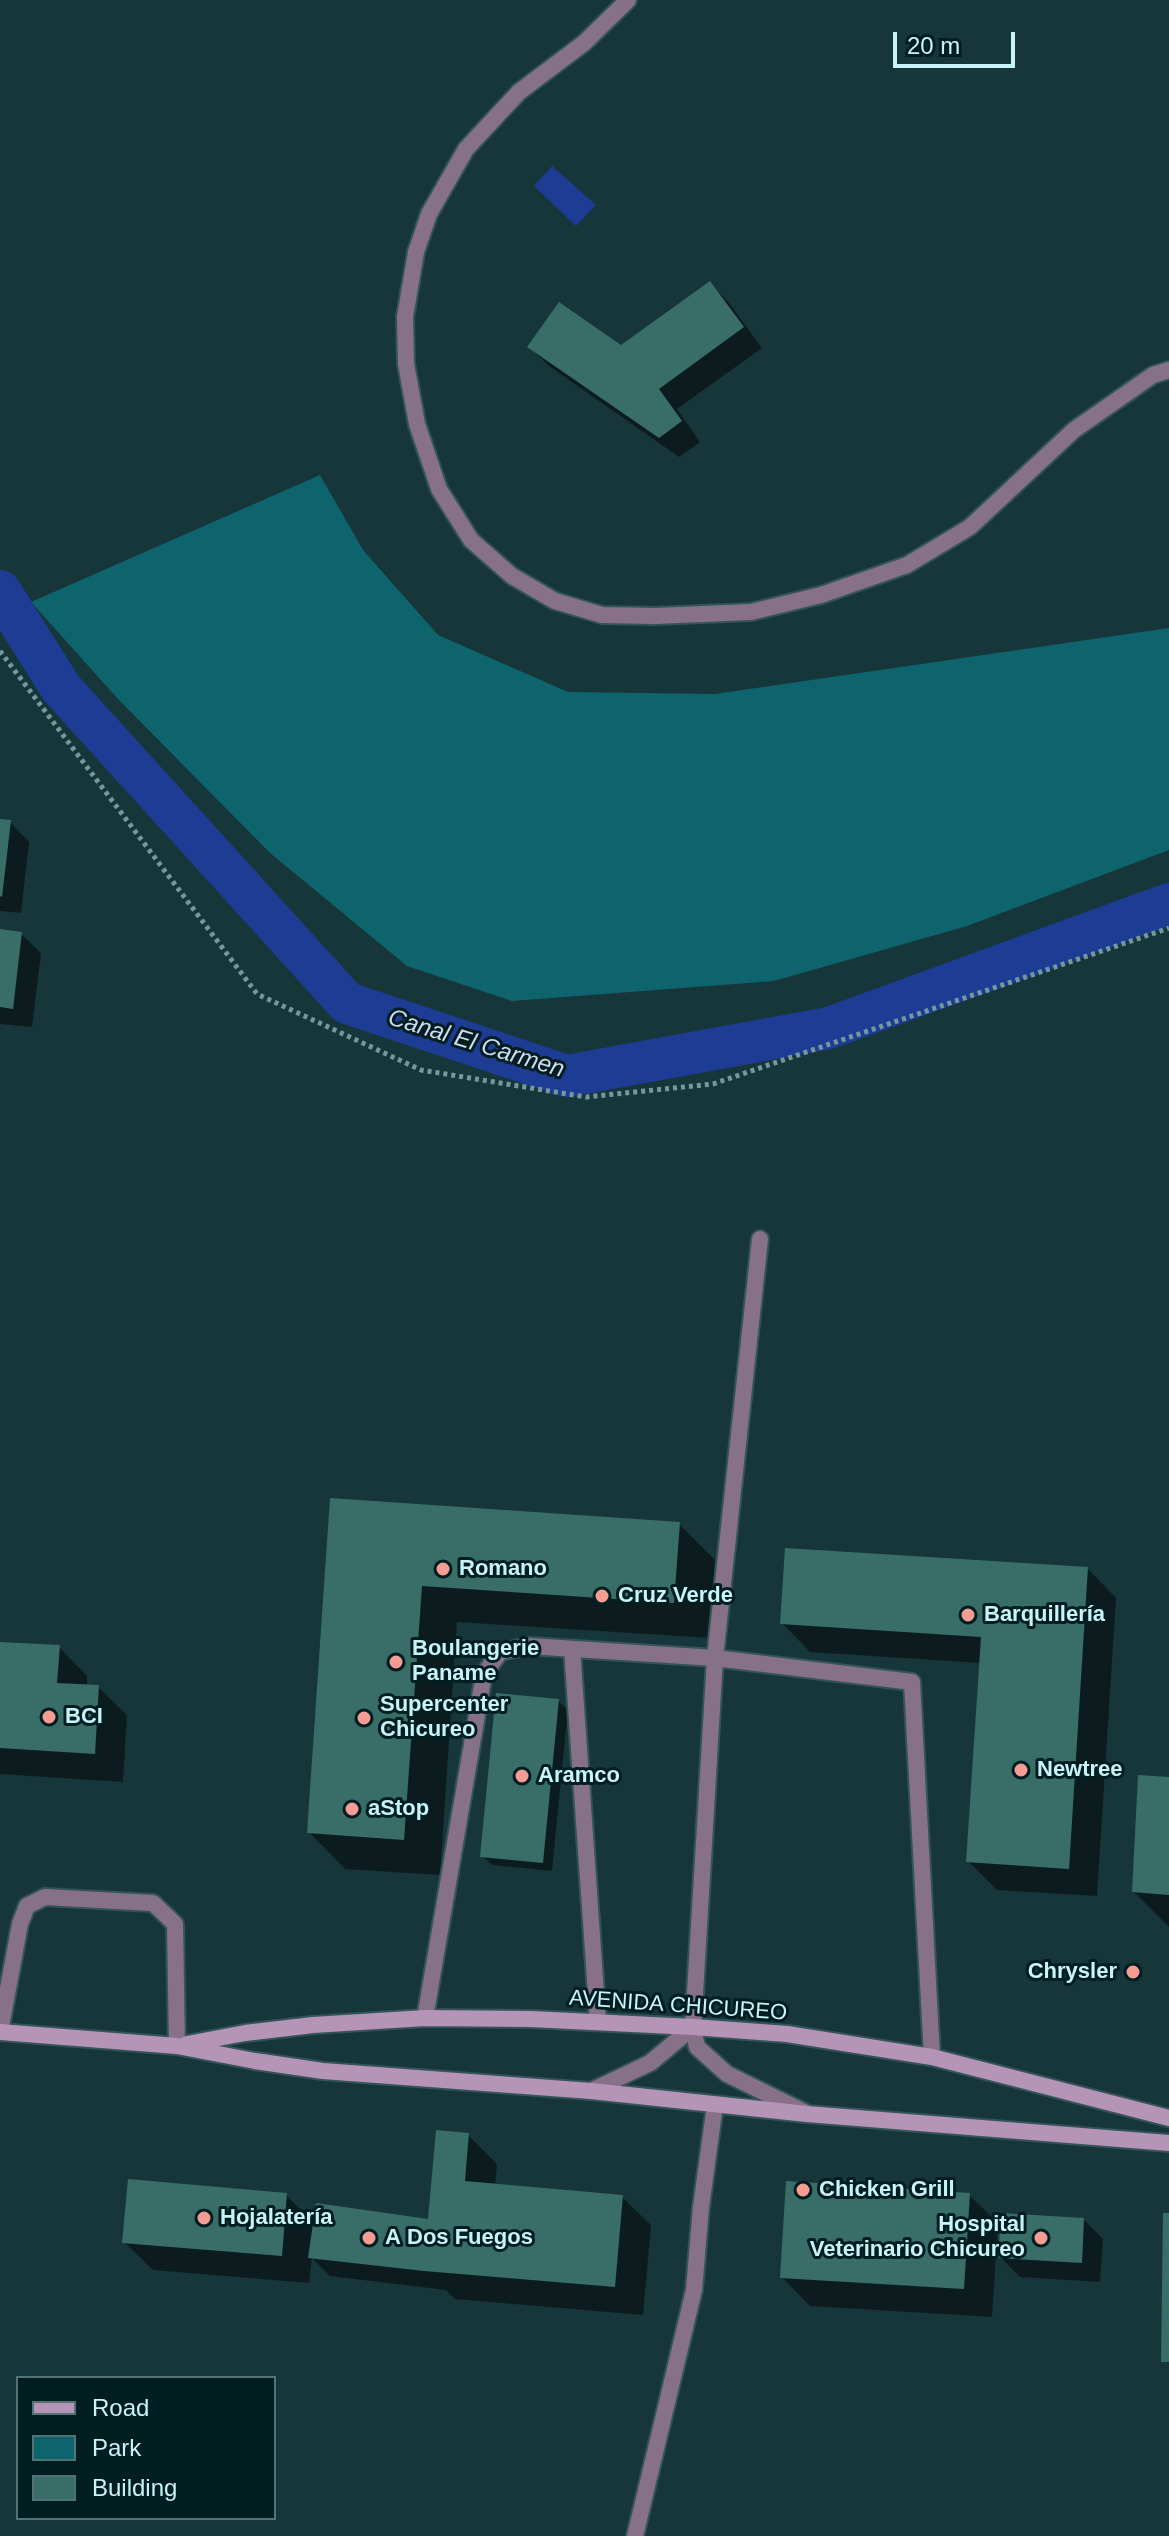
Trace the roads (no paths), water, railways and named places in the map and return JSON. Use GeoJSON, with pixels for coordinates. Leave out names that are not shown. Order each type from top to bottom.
{"type":"FeatureCollection","features":[{"type":"Feature","properties":{"kind":"main road","name":"AVENIDA CHICUREO"},"geometry":{"type":"LineString","coordinates":[[177,2046],[245,2033],[313,2025],[425,2018],[693,2027],[787,2034],[932,2057],[1169,2118]]}},
{"type":"Feature","properties":{"kind":"main road","name":"AVENIDA CHICUREO"},"geometry":{"type":"LineString","coordinates":[[0,2032],[177,2046],[323,2071],[591,2091],[807,2114],[1169,2143]]}},
{"type":"Feature","properties":{"kind":"street"},"geometry":{"type":"LineString","coordinates":[[628,0],[584,43],[519,92],[466,149],[429,214],[416,252],[405,317],[406,364],[417,424],[439,489],[471,540],[512,576],[555,601],[602,615],[751,612],[821,595],[907,565],[970,527],[1074,430],[1153,375],[1169,370]]}},
{"type":"Feature","properties":{"kind":"street"},"geometry":{"type":"LineString","coordinates":[[760,1239],[715,1658],[693,2027],[697,2047],[727,2074],[807,2114]]}},
{"type":"Feature","properties":{"kind":"street"},"geometry":{"type":"LineString","coordinates":[[425,2018],[484,1674],[500,1652],[529,1646],[715,1658],[912,1682],[932,2057]]}},
{"type":"Feature","properties":{"kind":"street"},"geometry":{"type":"LineString","coordinates":[[572,1649],[598,2022]]}},
{"type":"Feature","properties":{"kind":"street"},"geometry":{"type":"LineString","coordinates":[[0,2032],[20,1924],[27,1906],[45,1897],[153,1903],[175,1924],[177,2046]]}},
{"type":"Feature","properties":{"kind":"street"},"geometry":{"type":"LineString","coordinates":[[591,2091],[650,2063],[693,2027]]}},
{"type":"Feature","properties":{"kind":"street"},"geometry":{"type":"LineString","coordinates":[[635,2536],[694,2290],[701,2207],[715,2105]]}},
{"type":"Feature","properties":{"kind":"water"},"geometry":{"type":"Polygon","coordinates":[[[552,166],[596,205],[576,226],[534,186],[552,166]]]}},
{"type":"Feature","properties":{"kind":"waterway","name":"Canal El Carmen"},"geometry":{"type":"LineString","coordinates":[[0,591],[61,688],[347,1003],[567,1076],[829,1028],[1169,904]]}},
{"type":"Feature","properties":{"kind":"place","name":"Romano"},"geometry":{"type":"Point","coordinates":[443,1569]}},
{"type":"Feature","properties":{"kind":"place","name":"Cruz Verde"},"geometry":{"type":"Point","coordinates":[602,1596]}},
{"type":"Feature","properties":{"kind":"place","name":"Barquillería"},"geometry":{"type":"Point","coordinates":[968,1615]}},
{"type":"Feature","properties":{"kind":"place","name":"Boulangerie Paname"},"geometry":{"type":"Point","coordinates":[396,1662]}},
{"type":"Feature","properties":{"kind":"place","name":"BCI"},"geometry":{"type":"Point","coordinates":[49,1717]}},
{"type":"Feature","properties":{"kind":"place","name":"Supercenter Chicureo"},"geometry":{"type":"Point","coordinates":[364,1718]}},
{"type":"Feature","properties":{"kind":"place","name":"Newtree"},"geometry":{"type":"Point","coordinates":[1021,1770]}},
{"type":"Feature","properties":{"kind":"place","name":"Aramco"},"geometry":{"type":"Point","coordinates":[522,1776]}},
{"type":"Feature","properties":{"kind":"place","name":"aStop"},"geometry":{"type":"Point","coordinates":[352,1809]}},
{"type":"Feature","properties":{"kind":"place","name":"Chrysler"},"geometry":{"type":"Point","coordinates":[1133,1972]}},
{"type":"Feature","properties":{"kind":"place","name":"Chicken Grill"},"geometry":{"type":"Point","coordinates":[803,2190]}},
{"type":"Feature","properties":{"kind":"place","name":"Hojalatería"},"geometry":{"type":"Point","coordinates":[204,2218]}},
{"type":"Feature","properties":{"kind":"place","name":"A Dos Fuegos"},"geometry":{"type":"Point","coordinates":[369,2238]}},
{"type":"Feature","properties":{"kind":"place","name":"Hospital Veterinario Chicureo"},"geometry":{"type":"Point","coordinates":[1041,2238]}}]}
